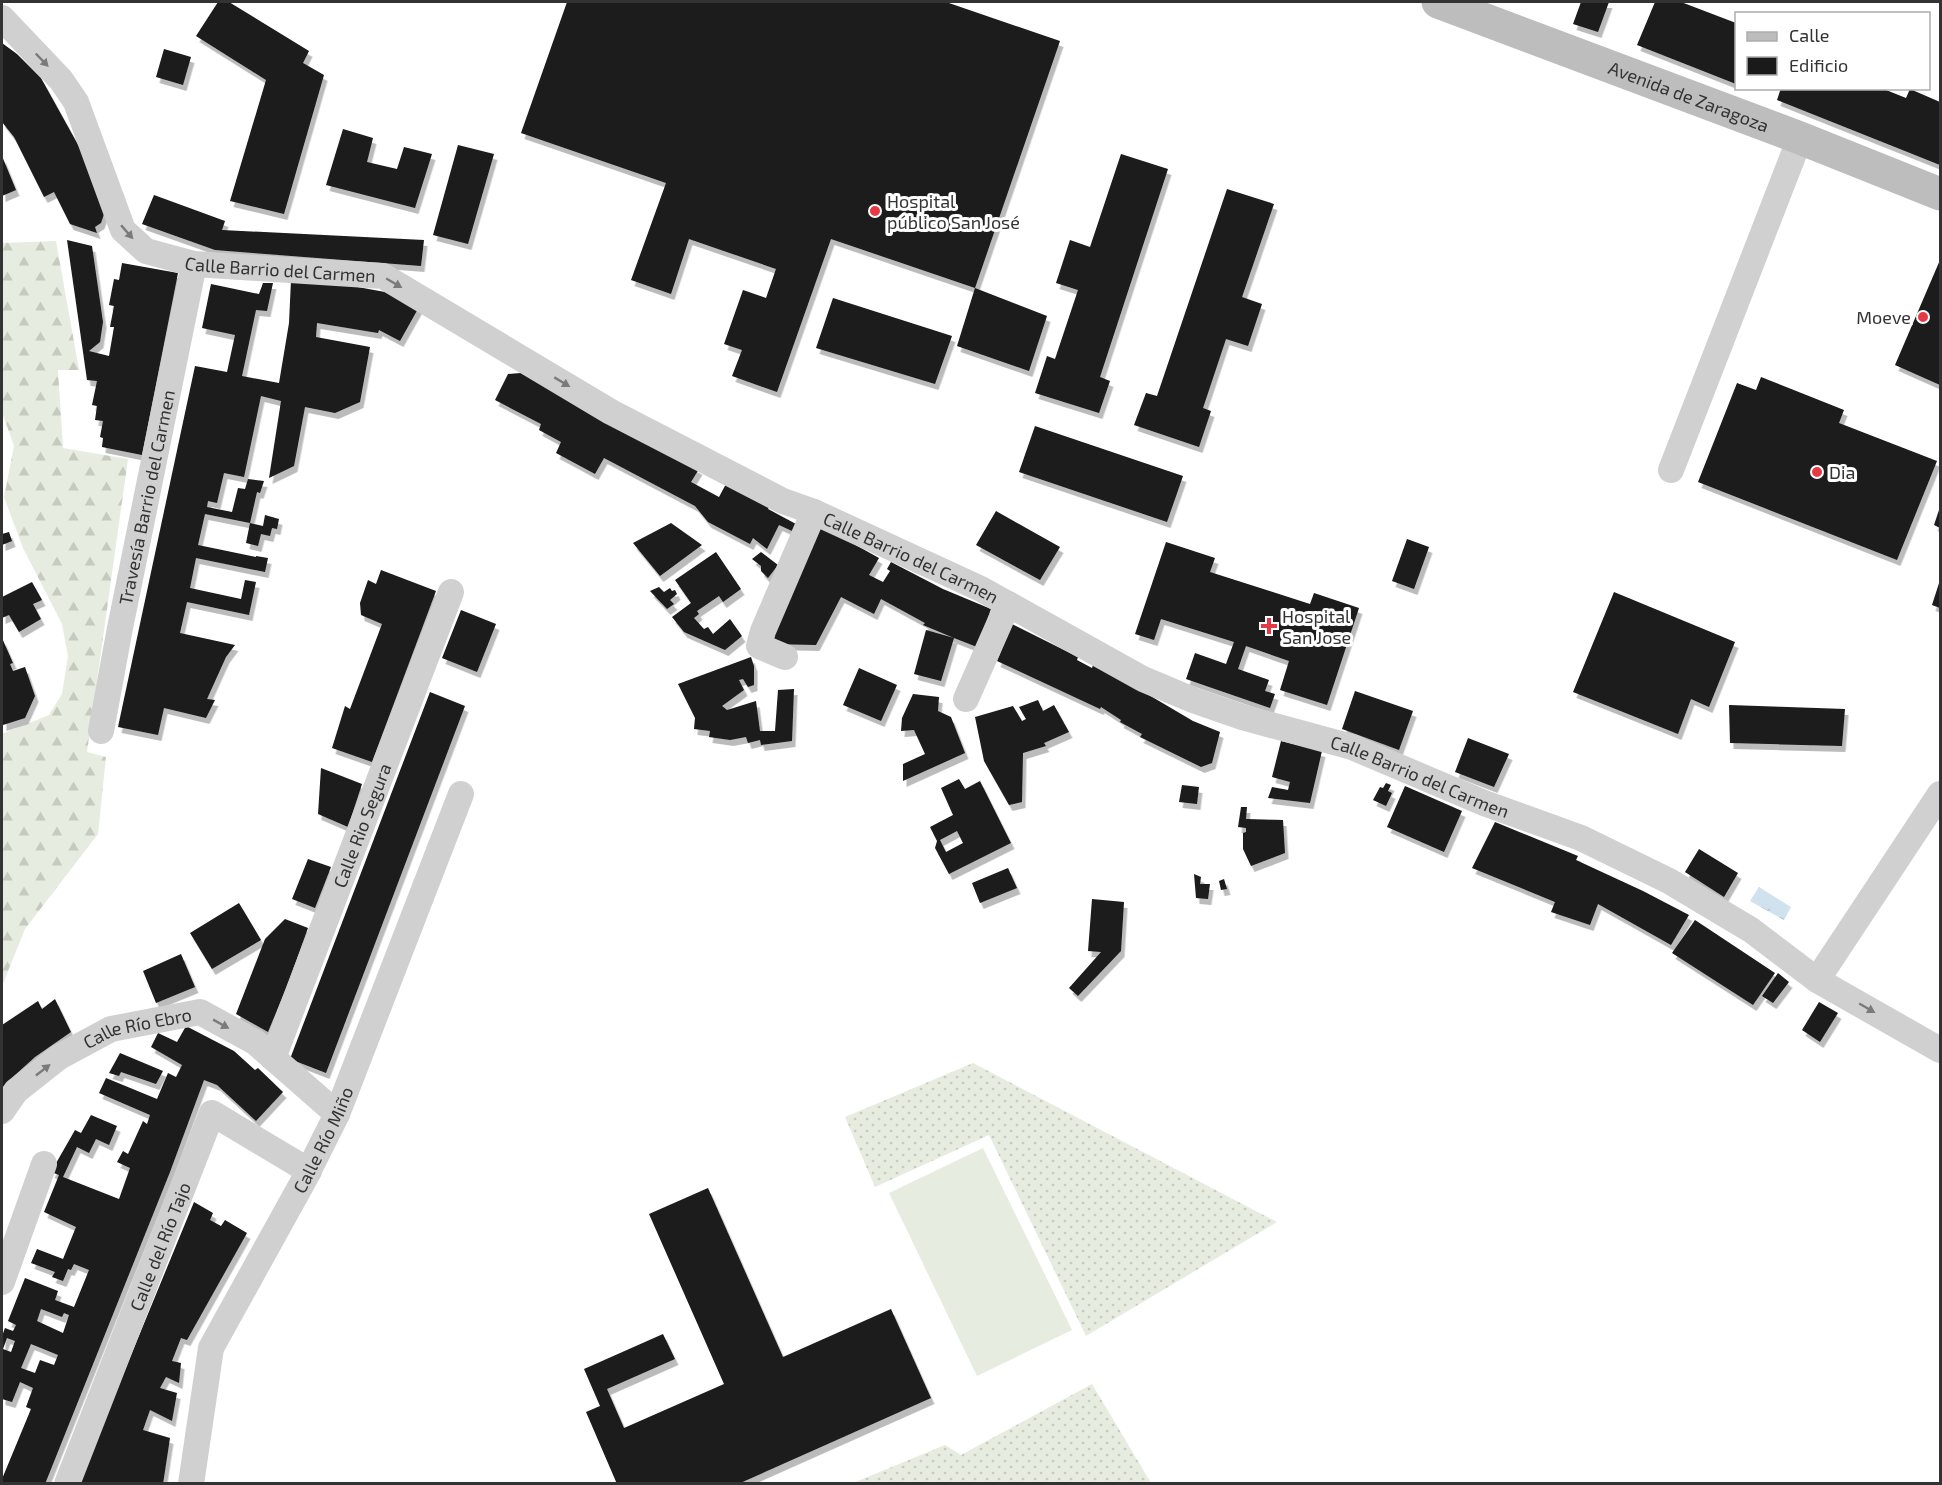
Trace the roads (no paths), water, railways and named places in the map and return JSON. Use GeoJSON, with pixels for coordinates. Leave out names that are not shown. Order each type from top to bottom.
{"type":"FeatureCollection","features":[{"type":"Feature","properties":{"kind":"main road","name":"Avenida de Zaragoza"},"geometry":{"type":"LineString","coordinates":[[1438,2],[1800,138],[1941,194]]}},
{"type":"Feature","properties":{"kind":"street","name":"Calle Barrio del Carmen"},"geometry":{"type":"LineString","coordinates":[[2,18],[61,80],[76,102],[123,230],[146,251],[194,264],[383,276],[611,412],[783,501],[814,512],[981,589],[1143,679],[1242,717],[1352,747],[1484,803],[1581,838],[1669,881],[1751,930],[1817,980],[1941,1050]]}},
{"type":"Feature","properties":{"kind":"street"},"geometry":{"type":"LineString","coordinates":[[1671,470],[1800,138]]}},
{"type":"Feature","properties":{"kind":"street","name":"Travesía Barrio del Carmen"},"geometry":{"type":"LineString","coordinates":[[101,731],[194,264]]}},
{"type":"Feature","properties":{"kind":"street","name":"Calle Barrio del Carmen"},"geometry":{"type":"LineString","coordinates":[[785,657],[759,646],[763,631],[814,512]]}},
{"type":"Feature","properties":{"kind":"street","name":"Calle Rio Segura"},"geometry":{"type":"LineString","coordinates":[[273,1058],[451,592]]}},
{"type":"Feature","properties":{"kind":"street","name":"Calle Barrio del Carmen"},"geometry":{"type":"LineString","coordinates":[[966,699],[1008,604]]}},
{"type":"Feature","properties":{"kind":"street","name":"Calle Río Miño"},"geometry":{"type":"LineString","coordinates":[[191,1484],[211,1348],[309,1171],[337,1114],[461,794]]}},
{"type":"Feature","properties":{"kind":"street"},"geometry":{"type":"LineString","coordinates":[[1817,980],[1941,795]]}},
{"type":"Feature","properties":{"kind":"street","name":"Calle Río Ebro"},"geometry":{"type":"LineString","coordinates":[[2,1111],[16,1091],[59,1057],[111,1029],[200,1012],[255,1042],[337,1114]]}},
{"type":"Feature","properties":{"kind":"street","name":"Calle del Río Tajo"},"geometry":{"type":"LineString","coordinates":[[67,1484],[213,1113],[309,1171]]}},
{"type":"Feature","properties":{"kind":"street"},"geometry":{"type":"LineString","coordinates":[[2,1282],[44,1164]]}},
{"type":"Feature","properties":{"kind":"water"},"geometry":{"type":"Polygon","coordinates":[[[1759,887],[1791,907],[1784,920],[1750,901],[1759,887]]]}},
{"type":"Feature","properties":{"kind":"place","name":"Hospital público San José"},"geometry":{"type":"Point","coordinates":[875,211]}},
{"type":"Feature","properties":{"kind":"place","name":"Moeve"},"geometry":{"type":"Point","coordinates":[1923,317]}},
{"type":"Feature","properties":{"kind":"place","name":"Dia"},"geometry":{"type":"Point","coordinates":[1817,472]}},
{"type":"Feature","properties":{"kind":"place","name":"Hospital San Jose"},"geometry":{"type":"Point","coordinates":[1269,626]}}]}
